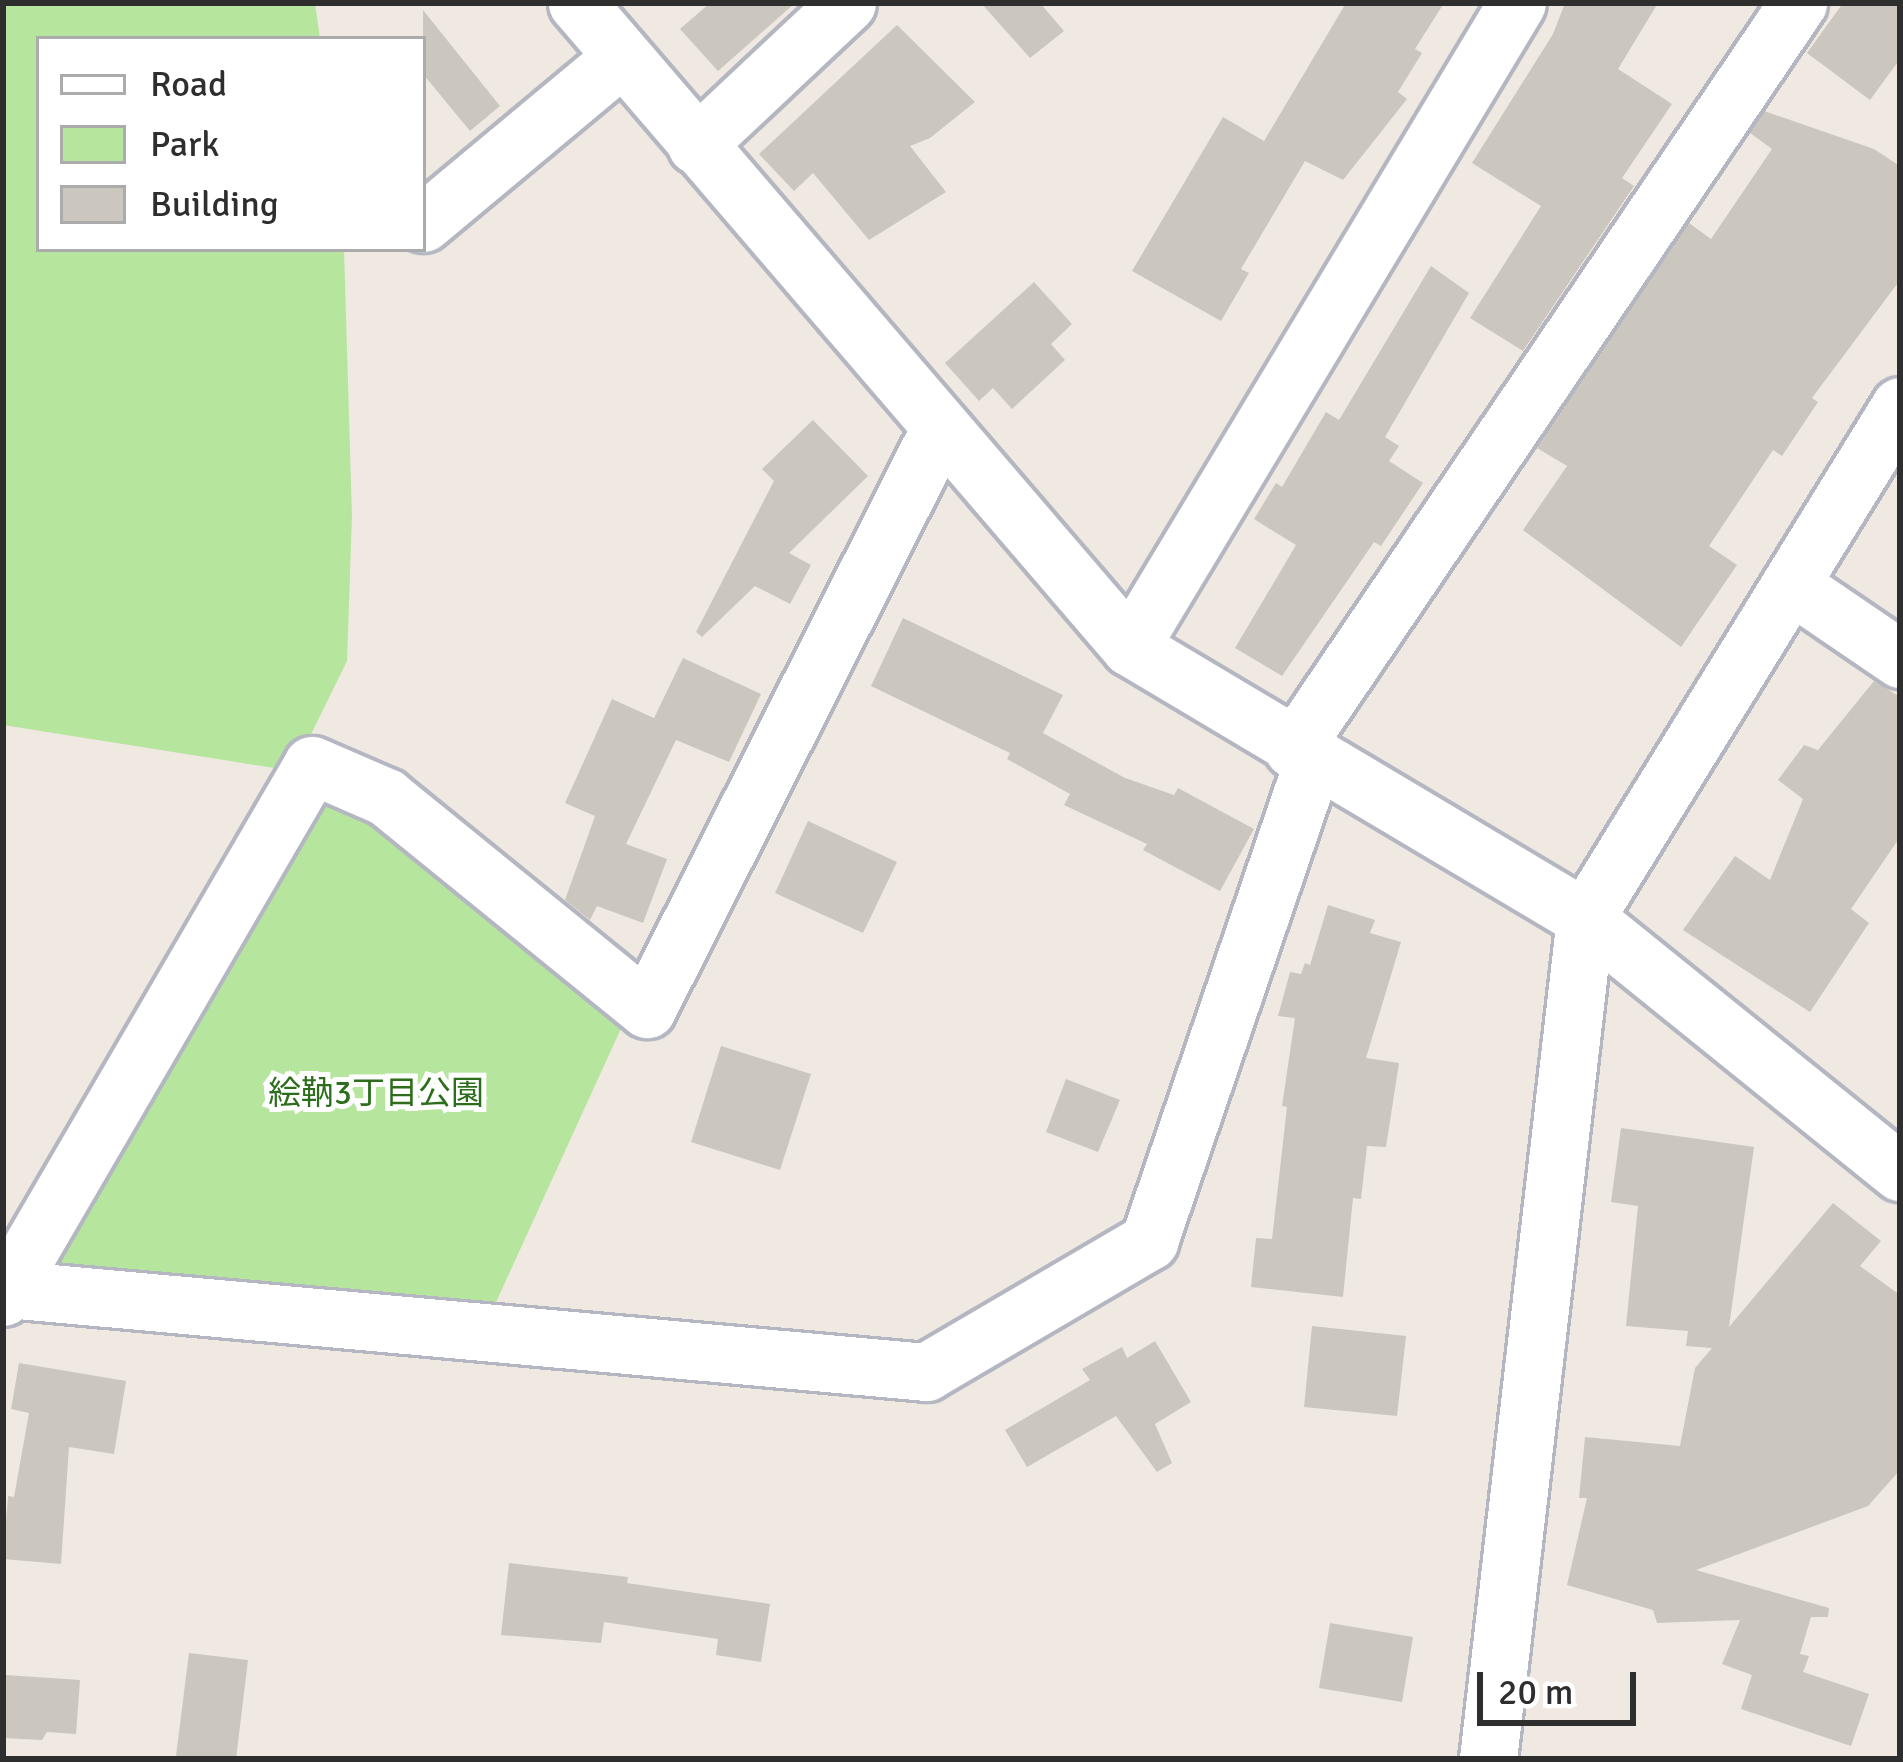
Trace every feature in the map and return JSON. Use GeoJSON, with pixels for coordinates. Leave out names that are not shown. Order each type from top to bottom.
{"type":"FeatureCollection","features":[{"type":"Feature","properties":{"kind":"street"},"geometry":{"type":"LineString","coordinates":[[577,3],[1130,647],[1586,918],[1900,1172]]}},
{"type":"Feature","properties":{"kind":"street"},"geometry":{"type":"LineString","coordinates":[[696,145],[847,3]]}},
{"type":"Feature","properties":{"kind":"street"},"geometry":{"type":"LineString","coordinates":[[1130,647],[1517,3]]}},
{"type":"Feature","properties":{"kind":"street"},"geometry":{"type":"LineString","coordinates":[[940,428],[647,1009],[386,797],[312,765],[4,1291],[926,1372],[1149,1241],[1304,754],[1798,3]]}},
{"type":"Feature","properties":{"kind":"street"},"geometry":{"type":"LineString","coordinates":[[426,220],[622,57]]}},
{"type":"Feature","properties":{"kind":"street"},"geometry":{"type":"LineString","coordinates":[[1488,1759],[1586,918],[1900,406]]}},
{"type":"Feature","properties":{"kind":"street"},"geometry":{"type":"LineString","coordinates":[[1792,586],[1900,659]]}},
{"type":"Feature","properties":{"kind":"green space"},"geometry":{"type":"Polygon","coordinates":[[[3,3],[315,3],[320,36],[36,36],[36,252],[344,252],[352,516],[347,661],[293,771],[3,725],[3,3]]]}},
{"type":"Feature","properties":{"kind":"green space","name":"絵靹3丁目公園"},"geometry":{"type":"Polygon","coordinates":[[[330,790],[629,1011],[492,1311],[45,1266],[330,790]]]}},
{"type":"Feature","properties":{"kind":"building"},"geometry":{"type":"Polygon","coordinates":[[[710,3],[795,3],[718,71],[680,29],[710,3]]]}},
{"type":"Feature","properties":{"kind":"building"},"geometry":{"type":"Polygon","coordinates":[[[981,3],[1040,3],[1064,31],[1030,58],[981,3]]]}},
{"type":"Feature","properties":{"kind":"building"},"geometry":{"type":"Polygon","coordinates":[[[1346,3],[1444,3],[1415,49],[1422,53],[1398,92],[1407,99],[1343,180],[1305,161],[1241,269],[1249,273],[1221,321],[1132,271],[1223,117],[1264,141],[1346,3]]]}},
{"type":"Feature","properties":{"kind":"building"},"geometry":{"type":"Polygon","coordinates":[[[1565,3],[1658,3],[1618,69],[1672,104],[1622,178],[1634,186],[1523,351],[1470,318],[1541,206],[1472,163],[1553,34],[1565,3]]]}},
{"type":"Feature","properties":{"kind":"building"},"geometry":{"type":"Polygon","coordinates":[[[1843,3],[1900,3],[1900,59],[1870,100],[1807,53],[1843,3]]]}},
{"type":"Feature","properties":{"kind":"building"},"geometry":{"type":"Polygon","coordinates":[[[423,10],[500,106],[470,131],[426,78],[423,10]]]}},
{"type":"Feature","properties":{"kind":"building"},"geometry":{"type":"Polygon","coordinates":[[[897,25],[975,102],[930,138],[910,146],[946,192],[869,240],[813,173],[794,191],[759,154],[897,25]]]}},
{"type":"Feature","properties":{"kind":"building"},"geometry":{"type":"Polygon","coordinates":[[[1764,111],[1874,149],[1900,166],[1900,280],[1812,398],[1818,402],[1782,456],[1773,450],[1709,546],[1737,565],[1681,647],[1523,530],[1567,466],[1537,448],[1689,223],[1711,239],[1772,149],[1750,133],[1764,111]]]}},
{"type":"Feature","properties":{"kind":"building"},"geometry":{"type":"Polygon","coordinates":[[[1431,266],[1469,293],[1385,437],[1399,446],[1389,461],[1423,483],[1381,546],[1374,542],[1282,676],[1235,648],[1296,545],[1254,519],[1276,483],[1282,487],[1326,412],[1339,420],[1431,266]]]}},
{"type":"Feature","properties":{"kind":"building"},"geometry":{"type":"Polygon","coordinates":[[[1034,282],[1072,324],[1051,344],[1065,360],[1012,409],[993,388],[979,401],[945,363],[1034,282]]]}},
{"type":"Feature","properties":{"kind":"building"},"geometry":{"type":"Polygon","coordinates":[[[813,420],[868,476],[789,553],[811,565],[790,604],[755,586],[702,637],[696,632],[774,481],[762,469],[813,420]]]}},
{"type":"Feature","properties":{"kind":"building"},"geometry":{"type":"Polygon","coordinates":[[[903,618],[1063,695],[1043,733],[1125,778],[1174,795],[1178,788],[1254,829],[1220,891],[1143,850],[1147,844],[1064,805],[1070,794],[1007,759],[1010,753],[871,686],[903,618]]]}},
{"type":"Feature","properties":{"kind":"building"},"geometry":{"type":"Polygon","coordinates":[[[683,658],[761,694],[729,762],[676,740],[626,844],[667,859],[643,923],[597,906],[590,920],[565,900],[595,816],[565,803],[612,699],[654,718],[683,658]]]}},
{"type":"Feature","properties":{"kind":"building"},"geometry":{"type":"Polygon","coordinates":[[[1874,681],[1900,697],[1900,837],[1851,909],[1869,923],[1810,1012],[1683,930],[1735,856],[1770,880],[1803,799],[1778,780],[1804,745],[1818,750],[1874,681]]]}},
{"type":"Feature","properties":{"kind":"building"},"geometry":{"type":"Polygon","coordinates":[[[808,821],[897,862],[863,933],[775,893],[808,821]]]}},
{"type":"Feature","properties":{"kind":"building"},"geometry":{"type":"Polygon","coordinates":[[[1328,905],[1375,920],[1370,933],[1401,942],[1366,1058],[1399,1063],[1386,1147],[1367,1146],[1361,1199],[1353,1198],[1343,1297],[1251,1287],[1256,1238],[1272,1239],[1287,1107],[1282,1106],[1295,1018],[1278,1016],[1290,972],[1301,974],[1305,963],[1310,965],[1328,905]]]}},
{"type":"Feature","properties":{"kind":"building"},"geometry":{"type":"Polygon","coordinates":[[[721,1046],[811,1074],[780,1170],[691,1142],[721,1046]]]}},
{"type":"Feature","properties":{"kind":"building"},"geometry":{"type":"Polygon","coordinates":[[[1066,1079],[1120,1100],[1098,1152],[1046,1132],[1066,1079]]]}},
{"type":"Feature","properties":{"kind":"building"},"geometry":{"type":"Polygon","coordinates":[[[1621,1128],[1754,1147],[1729,1327],[1833,1203],[1881,1241],[1860,1266],[1900,1295],[1900,1470],[1868,1506],[1696,1570],[1829,1608],[1828,1617],[1811,1617],[1800,1654],[1809,1656],[1803,1672],[1869,1694],[1851,1746],[1741,1709],[1752,1675],[1722,1664],[1740,1620],[1657,1623],[1653,1610],[1567,1585],[1587,1498],[1579,1498],[1585,1437],[1680,1446],[1695,1368],[1712,1348],[1686,1346],[1688,1331],[1626,1326],[1638,1206],[1611,1202],[1621,1128]]]}},
{"type":"Feature","properties":{"kind":"building"},"geometry":{"type":"Polygon","coordinates":[[[1312,1326],[1406,1336],[1397,1416],[1304,1407],[1312,1326]]]}},
{"type":"Feature","properties":{"kind":"building"},"geometry":{"type":"Polygon","coordinates":[[[1155,1341],[1191,1402],[1155,1424],[1172,1463],[1157,1472],[1116,1416],[1027,1467],[1005,1430],[1090,1380],[1082,1369],[1122,1347],[1127,1358],[1155,1341]]]}},
{"type":"Feature","properties":{"kind":"building"},"geometry":{"type":"Polygon","coordinates":[[[19,1363],[126,1381],[114,1454],[69,1447],[61,1564],[3,1559],[8,1496],[14,1497],[29,1413],[11,1409],[19,1363]]]}},
{"type":"Feature","properties":{"kind":"building"},"geometry":{"type":"Polygon","coordinates":[[[509,1563],[628,1577],[627,1583],[770,1604],[761,1662],[716,1655],[718,1639],[604,1622],[601,1643],[501,1635],[509,1563]]]}},
{"type":"Feature","properties":{"kind":"building"},"geometry":{"type":"Polygon","coordinates":[[[1330,1623],[1413,1637],[1402,1702],[1319,1688],[1330,1623]]]}},
{"type":"Feature","properties":{"kind":"building"},"geometry":{"type":"Polygon","coordinates":[[[189,1653],[248,1660],[236,1759],[176,1756],[189,1653]]]}},
{"type":"Feature","properties":{"kind":"building"},"geometry":{"type":"Polygon","coordinates":[[[6,1675],[80,1680],[76,1734],[47,1732],[42,1740],[3,1738],[6,1675]]]}}]}
